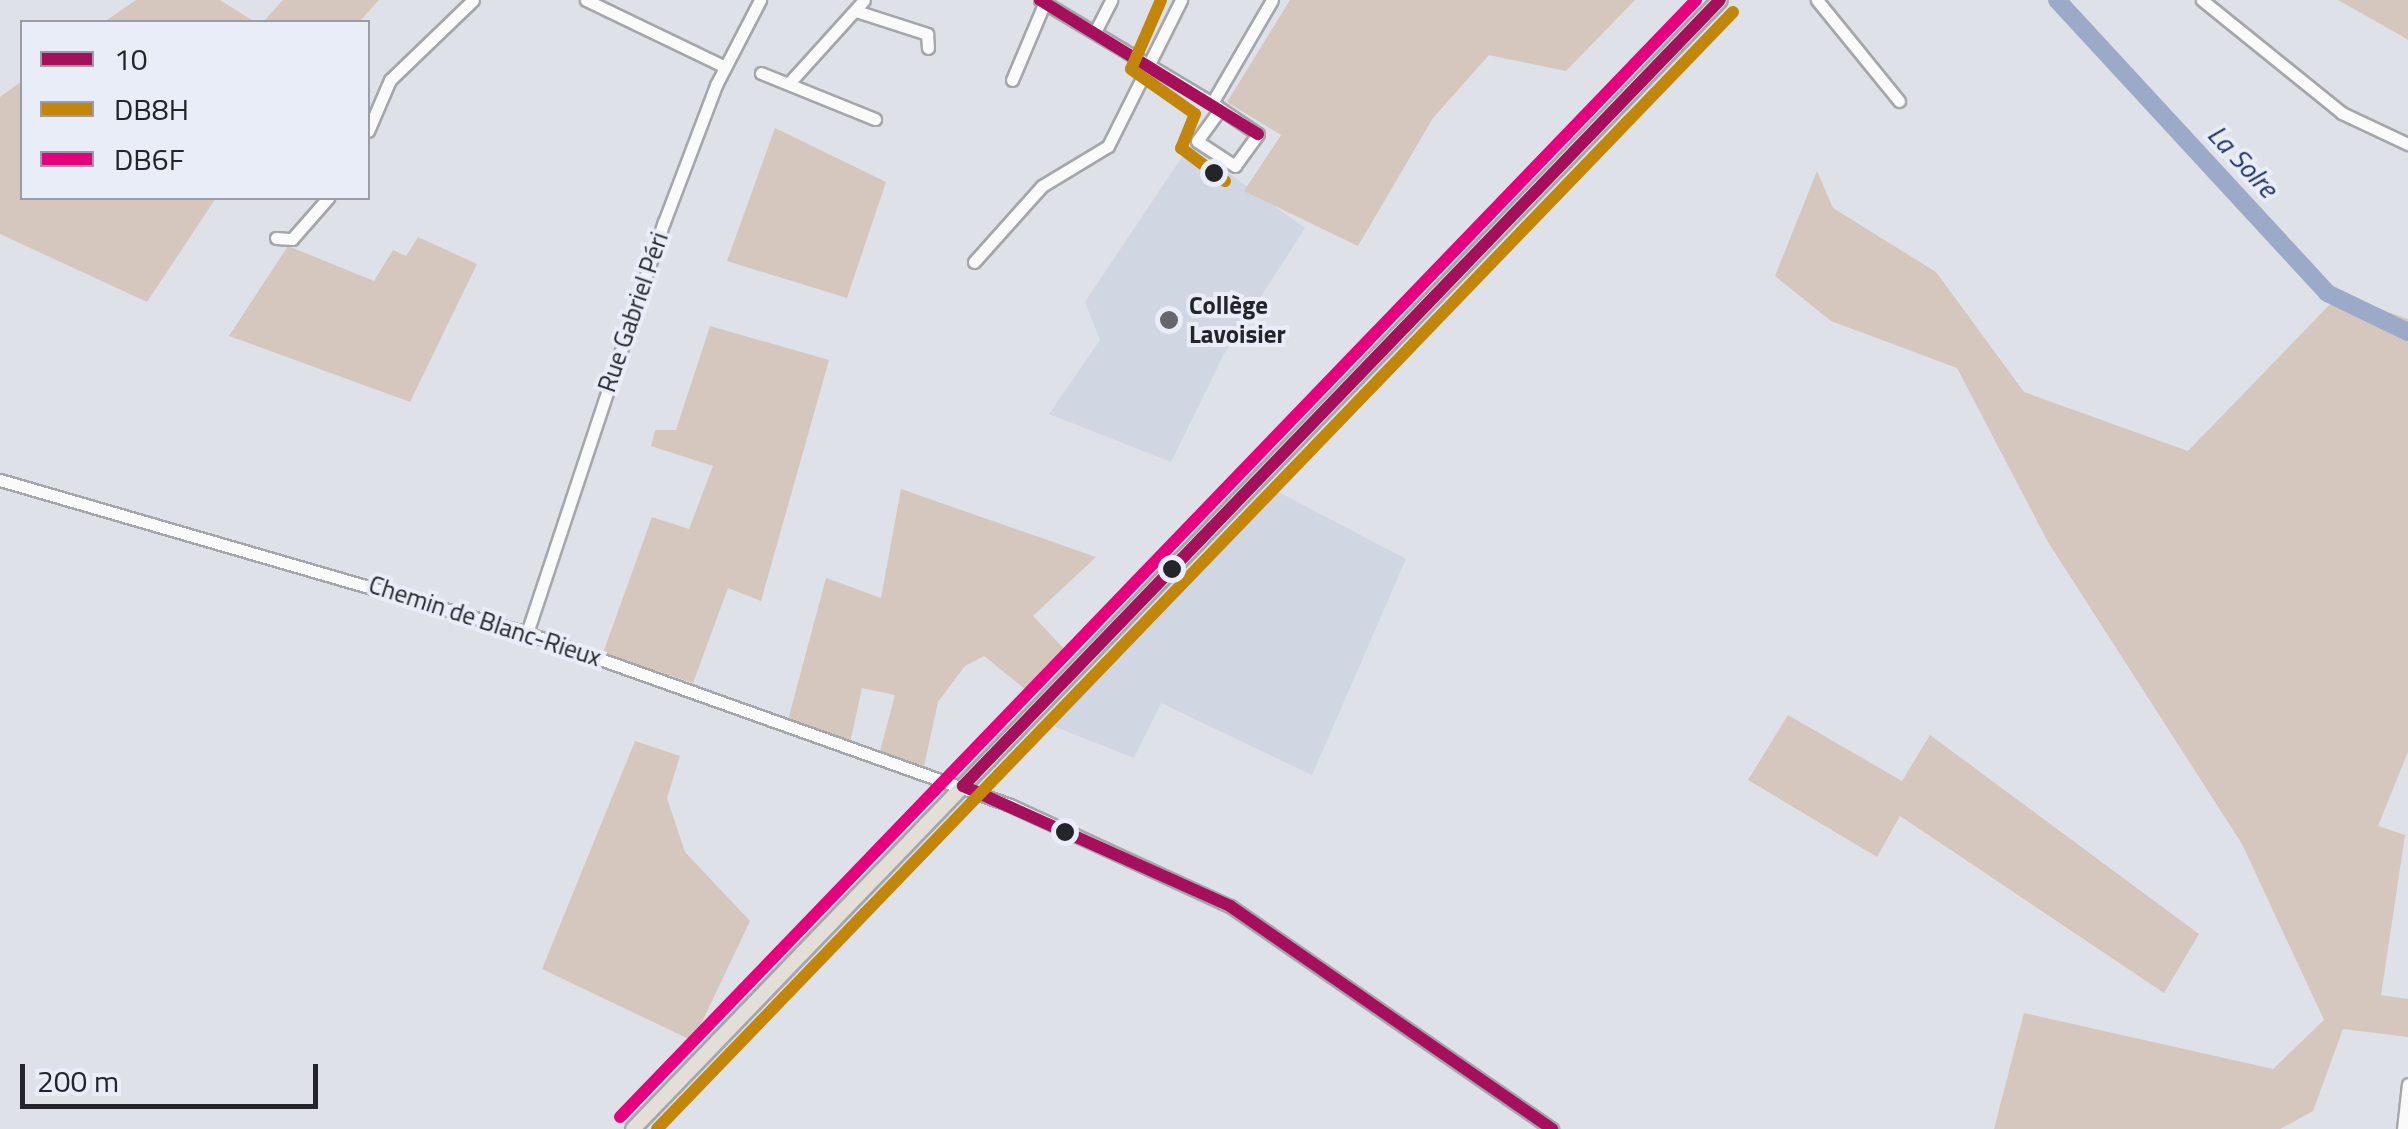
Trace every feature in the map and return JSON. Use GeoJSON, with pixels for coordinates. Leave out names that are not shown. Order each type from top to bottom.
{"type":"FeatureCollection","features":[{"type":"Feature","properties":{"kind":"main road"},"geometry":{"type":"LineString","coordinates":[[633,1129],[1720,0]]}},
{"type":"Feature","properties":{"kind":"street"},"geometry":{"type":"LineString","coordinates":[[370,126],[390,80],[473,0]]}},
{"type":"Feature","properties":{"kind":"street","name":"Rue Gabriel Péri"},"geometry":{"type":"LineString","coordinates":[[527,633],[725,67],[760,0]]}},
{"type":"Feature","properties":{"kind":"street"},"geometry":{"type":"LineString","coordinates":[[1095,32],[1112,0]]}},
{"type":"Feature","properties":{"kind":"street"},"geometry":{"type":"LineString","coordinates":[[974,262],[1042,186],[1108,146],[1139,99],[1148,64],[1181,0]]}},
{"type":"Feature","properties":{"kind":"street"},"geometry":{"type":"LineString","coordinates":[[1012,80],[1042,1],[1148,64],[1216,106],[1258,134],[1235,166],[1198,141],[1216,106],[1272,0]]}},
{"type":"Feature","properties":{"kind":"street"},"geometry":{"type":"LineString","coordinates":[[1817,0],[1899,101]]}},
{"type":"Feature","properties":{"kind":"street"},"geometry":{"type":"LineString","coordinates":[[2202,0],[2342,113],[2408,144]]}},
{"type":"Feature","properties":{"kind":"street"},"geometry":{"type":"LineString","coordinates":[[589,1],[725,67]]}},
{"type":"Feature","properties":{"kind":"street"},"geometry":{"type":"LineString","coordinates":[[790,82],[860,5],[927,34],[928,48]]}},
{"type":"Feature","properties":{"kind":"street"},"geometry":{"type":"LineString","coordinates":[[761,73],[875,119]]}},
{"type":"Feature","properties":{"kind":"street"},"geometry":{"type":"LineString","coordinates":[[276,238],[292,239],[326,200]]}},
{"type":"Feature","properties":{"kind":"street","name":"Chemin de Blanc-Rieux"},"geometry":{"type":"LineString","coordinates":[[0,480],[527,633],[963,786],[1230,906],[1552,1129]]}},
{"type":"Feature","properties":{"kind":"street"},"geometry":{"type":"LineString","coordinates":[[2403,1129],[2408,1084]]}},
{"type":"Feature","properties":{"kind":"shaded area"},"geometry":{"type":"Polygon","coordinates":[[[136,0],[220,0],[252,20],[107,20],[136,0]]]}},
{"type":"Feature","properties":{"kind":"shaded area"},"geometry":{"type":"Polygon","coordinates":[[[283,0],[379,0],[361,20],[265,20],[283,0]]]}},
{"type":"Feature","properties":{"kind":"shaded area"},"geometry":{"type":"Polygon","coordinates":[[[1290,0],[1635,0],[1566,71],[1489,55],[1433,118],[1358,246],[1244,191],[1281,135],[1227,102],[1290,0]]]}},
{"type":"Feature","properties":{"kind":"shaded area"},"geometry":{"type":"Polygon","coordinates":[[[2338,0],[2408,0],[2408,40],[2400,35],[2338,0]]]}},
{"type":"Feature","properties":{"kind":"shaded area"},"geometry":{"type":"Polygon","coordinates":[[[20,82],[20,200],[215,200],[147,302],[0,234],[0,97],[20,82]]]}},
{"type":"Feature","properties":{"kind":"shaded area"},"geometry":{"type":"Polygon","coordinates":[[[775,128],[886,182],[847,298],[727,261],[775,128]]]}},
{"type":"Feature","properties":{"kind":"shaded area","name":"Collège Lavoisier"},"geometry":{"type":"Polygon","coordinates":[[[1190,145],[1305,228],[1224,354],[1171,462],[1049,414],[1100,340],[1085,302],[1190,145]]]}},
{"type":"Feature","properties":{"kind":"shaded area"},"geometry":{"type":"Polygon","coordinates":[[[1817,171],[1833,208],[1936,272],[2024,392],[2188,451],[2339,295],[2408,319],[2408,752],[2378,826],[2405,835],[2381,995],[2408,999],[2408,1037],[2343,1029],[2313,1111],[2280,1129],[1994,1129],[2024,1013],[2273,1069],[2324,1020],[2242,844],[2048,542],[1957,368],[1831,321],[1775,276],[1817,171]]]}},
{"type":"Feature","properties":{"kind":"shaded area"},"geometry":{"type":"Polygon","coordinates":[[[418,237],[477,264],[410,402],[229,336],[288,246],[374,281],[393,250],[406,256],[418,237]]]}},
{"type":"Feature","properties":{"kind":"shaded area"},"geometry":{"type":"Polygon","coordinates":[[[710,326],[829,360],[761,601],[728,588],[693,683],[603,653],[652,517],[689,529],[713,466],[651,446],[655,430],[676,430],[710,326]]]}},
{"type":"Feature","properties":{"kind":"shaded area"},"geometry":{"type":"Polygon","coordinates":[[[1269,487],[1406,559],[1312,775],[1161,703],[1134,758],[1043,722],[1269,487]]]}},
{"type":"Feature","properties":{"kind":"shaded area"},"geometry":{"type":"Polygon","coordinates":[[[901,489],[1096,557],[1033,616],[1068,653],[1031,694],[984,656],[965,666],[938,702],[924,766],[880,751],[895,695],[862,688],[850,743],[788,720],[826,578],[881,598],[901,489]]]}},
{"type":"Feature","properties":{"kind":"shaded area"},"geometry":{"type":"Polygon","coordinates":[[[1788,715],[1902,781],[1930,735],[2199,934],[2164,993],[1900,816],[1877,857],[1748,780],[1788,715]]]}},
{"type":"Feature","properties":{"kind":"shaded area"},"geometry":{"type":"Polygon","coordinates":[[[635,741],[680,756],[667,798],[685,852],[750,921],[693,1041],[542,969],[635,741]]]}},
{"type":"Feature","properties":{"kind":"waterway","name":"La Solre"},"geometry":{"type":"LineString","coordinates":[[2057,0],[2327,293],[2408,332]]}},
{"type":"Feature","properties":{"kind":"transit line","name":"10"},"geometry":{"type":"LineString","coordinates":[[1040,0],[1258,134]]}},
{"type":"Feature","properties":{"kind":"transit line","name":"DB8H"},"geometry":{"type":"LineString","coordinates":[[1161,0],[1131,69],[1195,114],[1181,148],[1225,181]]}},
{"type":"Feature","properties":{"kind":"transit line","name":"DB6F"},"geometry":{"type":"LineString","coordinates":[[620,1117],[1696,0]]}},
{"type":"Feature","properties":{"kind":"transit line","name":"10"},"geometry":{"type":"LineString","coordinates":[[963,786],[1720,0]]}},
{"type":"Feature","properties":{"kind":"transit line","name":"DB8H"},"geometry":{"type":"LineString","coordinates":[[657,1129],[1733,12]]}},
{"type":"Feature","properties":{"kind":"transit line","name":"10"},"geometry":{"type":"LineString","coordinates":[[963,786],[1230,906],[1552,1129]]}},
{"type":"Feature","properties":{"kind":"place","name":"Collège Lavoisier"},"geometry":{"type":"Point","coordinates":[1169,320]}}]}
